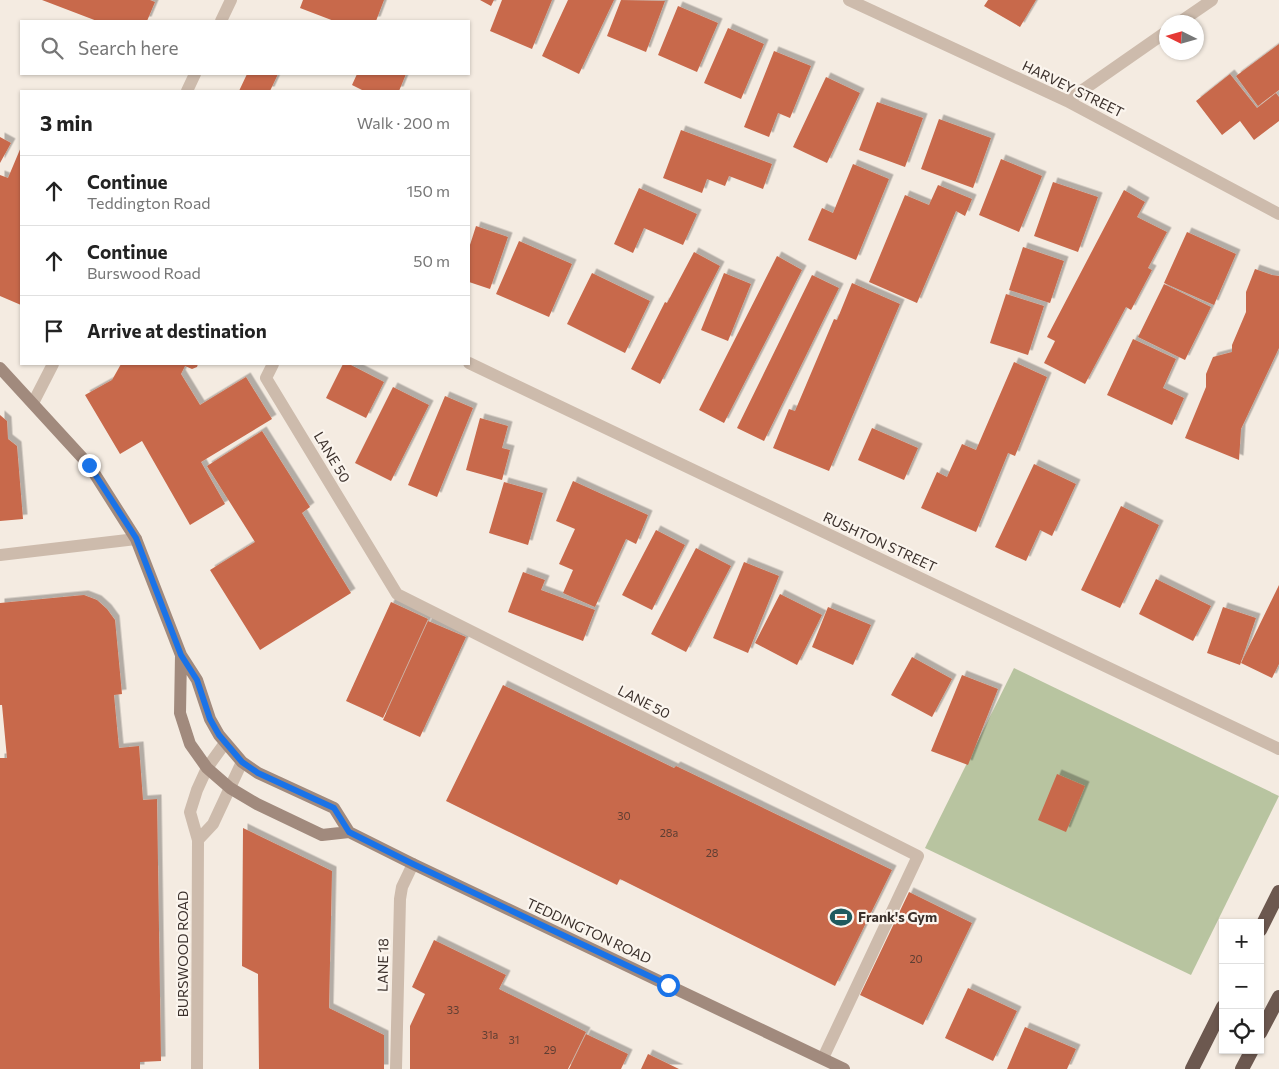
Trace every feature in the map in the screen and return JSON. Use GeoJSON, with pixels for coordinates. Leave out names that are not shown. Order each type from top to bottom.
{"type":"FeatureCollection","features":[{"type":"Feature","properties":{"kind":"highway"},"geometry":{"type":"LineString","coordinates":[[1264,922],[1279,892]]}},
{"type":"Feature","properties":{"kind":"highway"},"geometry":{"type":"LineString","coordinates":[[1264,1026],[1279,997]]}},
{"type":"Feature","properties":{"kind":"highway"},"geometry":{"type":"LineString","coordinates":[[1192,1069],[1222,1009]]}},
{"type":"Feature","properties":{"kind":"highway"},"geometry":{"type":"LineString","coordinates":[[1242,1069],[1250,1054]]}},
{"type":"Feature","properties":{"kind":"main road"},"geometry":{"type":"LineString","coordinates":[[0,368],[89,465],[136,538],[181,655],[197,680],[210,719],[225,744],[242,762],[258,773],[334,808],[349,832],[322,835],[257,804],[230,788],[207,768],[190,744],[180,713],[181,655]]}},
{"type":"Feature","properties":{"kind":"main road","name":"TEDDINGTON ROAD"},"geometry":{"type":"LineString","coordinates":[[349,832],[844,1069]]}},
{"type":"Feature","properties":{"kind":"street"},"geometry":{"type":"LineString","coordinates":[[221,20],[231,0]]}},
{"type":"Feature","properties":{"kind":"street","name":"HARVEY STREET"},"geometry":{"type":"LineString","coordinates":[[849,0],[1067,101],[1279,214]]}},
{"type":"Feature","properties":{"kind":"street"},"geometry":{"type":"LineString","coordinates":[[1190,15],[1212,0]]}},
{"type":"Feature","properties":{"kind":"street"},"geometry":{"type":"LineString","coordinates":[[1067,101],[1159,37]]}},
{"type":"Feature","properties":{"kind":"street"},"geometry":{"type":"LineString","coordinates":[[187,90],[195,75]]}},
{"type":"Feature","properties":{"kind":"street","name":"RUSHTON STREET"},"geometry":{"type":"LineString","coordinates":[[470,363],[1279,748]]}},
{"type":"Feature","properties":{"kind":"street"},"geometry":{"type":"LineString","coordinates":[[33,403],[52,365]]}},
{"type":"Feature","properties":{"kind":"street","name":"LANE 50"},"geometry":{"type":"LineString","coordinates":[[272,365],[266,378],[397,594],[918,856],[823,1058]]}},
{"type":"Feature","properties":{"kind":"street"},"geometry":{"type":"LineString","coordinates":[[0,556],[136,538]]}},
{"type":"Feature","properties":{"kind":"street","name":"BURSWOOD ROAD"},"geometry":{"type":"LineString","coordinates":[[198,1069],[198,840],[190,812],[207,768],[225,744]]}},
{"type":"Feature","properties":{"kind":"street"},"geometry":{"type":"LineString","coordinates":[[198,840],[213,824],[242,762]]}},
{"type":"Feature","properties":{"kind":"street","name":"LANE 18"},"geometry":{"type":"LineString","coordinates":[[396,1069],[400,899],[402,888],[413,864]]}},
{"type":"Feature","properties":{"kind":"green space"},"geometry":{"type":"Polygon","coordinates":[[[1014,668],[1279,796],[1191,975],[925,848],[1014,668]]]}},
{"type":"Feature","properties":{"kind":"building"},"geometry":{"type":"Polygon","coordinates":[[[42,0],[150,0],[155,2],[147,20],[94,20],[42,0]]]}},
{"type":"Feature","properties":{"kind":"building"},"geometry":{"type":"Polygon","coordinates":[[[303,0],[384,0],[376,20],[331,20],[300,8],[303,0]]]}},
{"type":"Feature","properties":{"kind":"building"},"geometry":{"type":"Polygon","coordinates":[[[480,0],[494,0],[491,6],[480,0]]]}},
{"type":"Feature","properties":{"kind":"building"},"geometry":{"type":"Polygon","coordinates":[[[502,0],[552,0],[532,49],[490,31],[502,0]]]}},
{"type":"Feature","properties":{"kind":"building"},"geometry":{"type":"Polygon","coordinates":[[[568,0],[614,0],[579,74],[542,56],[568,0]]]}},
{"type":"Feature","properties":{"kind":"building"},"geometry":{"type":"Polygon","coordinates":[[[621,0],[665,1],[646,52],[607,36],[621,0]]]}},
{"type":"Feature","properties":{"kind":"building"},"geometry":{"type":"Polygon","coordinates":[[[988,0],[1036,0],[1020,27],[984,6],[988,0]]]}},
{"type":"Feature","properties":{"kind":"building"},"geometry":{"type":"Polygon","coordinates":[[[678,6],[718,23],[697,72],[658,55],[678,6]]]}},
{"type":"Feature","properties":{"kind":"building"},"geometry":{"type":"Polygon","coordinates":[[[728,28],[764,44],[741,99],[704,83],[728,28]]]}},
{"type":"Feature","properties":{"kind":"building"},"geometry":{"type":"Polygon","coordinates":[[[1279,44],[1279,90],[1258,106],[1236,76],[1279,44]]]}},
{"type":"Feature","properties":{"kind":"building"},"geometry":{"type":"Polygon","coordinates":[[[774,51],[811,66],[790,118],[778,113],[769,137],[744,127],[774,51]]]}},
{"type":"Feature","properties":{"kind":"building"},"geometry":{"type":"Polygon","coordinates":[[[1230,74],[1257,108],[1276,93],[1279,97],[1279,121],[1254,140],[1240,121],[1222,135],[1196,101],[1230,74]]]}},
{"type":"Feature","properties":{"kind":"building"},"geometry":{"type":"Polygon","coordinates":[[[247,75],[278,75],[270,90],[239,90],[247,75]]]}},
{"type":"Feature","properties":{"kind":"building"},"geometry":{"type":"Polygon","coordinates":[[[357,75],[406,75],[399,90],[362,90],[352,85],[357,75]]]}},
{"type":"Feature","properties":{"kind":"building"},"geometry":{"type":"Polygon","coordinates":[[[826,77],[860,93],[827,163],[793,147],[826,77]]]}},
{"type":"Feature","properties":{"kind":"building"},"geometry":{"type":"Polygon","coordinates":[[[877,102],[923,118],[905,167],[859,150],[877,102]]]}},
{"type":"Feature","properties":{"kind":"building"},"geometry":{"type":"Polygon","coordinates":[[[939,119],[991,138],[973,188],[921,169],[939,119]]]}},
{"type":"Feature","properties":{"kind":"building"},"geometry":{"type":"Polygon","coordinates":[[[681,130],[772,164],[763,189],[729,176],[725,186],[707,179],[702,193],[663,178],[681,130]]]}},
{"type":"Feature","properties":{"kind":"building"},"geometry":{"type":"Polygon","coordinates":[[[0,137],[11,143],[0,163],[0,137]]]}},
{"type":"Feature","properties":{"kind":"building"},"geometry":{"type":"Polygon","coordinates":[[[20,149],[20,305],[0,296],[0,175],[8,178],[20,149]]]}},
{"type":"Feature","properties":{"kind":"building"},"geometry":{"type":"Polygon","coordinates":[[[1001,159],[1042,176],[1019,232],[979,215],[1001,159]]]}},
{"type":"Feature","properties":{"kind":"building"},"geometry":{"type":"Polygon","coordinates":[[[853,164],[889,179],[856,260],[808,240],[822,208],[833,213],[853,164]]]}},
{"type":"Feature","properties":{"kind":"building"},"geometry":{"type":"Polygon","coordinates":[[[1053,182],[1098,197],[1078,252],[1034,236],[1053,182]]]}},
{"type":"Feature","properties":{"kind":"building"},"geometry":{"type":"Polygon","coordinates":[[[938,185],[972,199],[965,216],[956,211],[917,303],[869,282],[905,195],[929,205],[938,185]]]}},
{"type":"Feature","properties":{"kind":"building"},"geometry":{"type":"Polygon","coordinates":[[[639,188],[697,214],[683,245],[644,228],[633,253],[614,244],[639,188]]]}},
{"type":"Feature","properties":{"kind":"building"},"geometry":{"type":"Polygon","coordinates":[[[1124,190],[1145,202],[1137,217],[1167,232],[1148,268],[1152,270],[1131,310],[1126,307],[1085,384],[1044,363],[1055,341],[1047,337],[1124,190]]]}},
{"type":"Feature","properties":{"kind":"building"},"geometry":{"type":"Polygon","coordinates":[[[476,226],[508,237],[490,289],[470,282],[470,245],[476,226]]]}},
{"type":"Feature","properties":{"kind":"building"},"geometry":{"type":"Polygon","coordinates":[[[1187,232],[1236,254],[1214,305],[1164,283],[1187,232]]]}},
{"type":"Feature","properties":{"kind":"building"},"geometry":{"type":"Polygon","coordinates":[[[519,241],[572,264],[549,317],[496,294],[519,241]]]}},
{"type":"Feature","properties":{"kind":"building"},"geometry":{"type":"Polygon","coordinates":[[[1023,247],[1064,261],[1050,303],[1009,290],[1023,247]]]}},
{"type":"Feature","properties":{"kind":"building"},"geometry":{"type":"Polygon","coordinates":[[[694,252],[720,266],[660,384],[631,369],[665,302],[667,303],[694,252]]]}},
{"type":"Feature","properties":{"kind":"building"},"geometry":{"type":"Polygon","coordinates":[[[777,256],[802,270],[724,423],[699,410],[777,256]]]}},
{"type":"Feature","properties":{"kind":"building"},"geometry":{"type":"Polygon","coordinates":[[[1255,269],[1279,276],[1279,348],[1241,429],[1239,460],[1185,438],[1206,387],[1206,374],[1213,357],[1232,352],[1232,345],[1246,312],[1246,292],[1255,269]]]}},
{"type":"Feature","properties":{"kind":"building"},"geometry":{"type":"Polygon","coordinates":[[[592,273],[650,301],[625,353],[567,324],[592,273]]]}},
{"type":"Feature","properties":{"kind":"building"},"geometry":{"type":"Polygon","coordinates":[[[724,273],[751,284],[728,341],[701,330],[724,273]]]}},
{"type":"Feature","properties":{"kind":"building"},"geometry":{"type":"Polygon","coordinates":[[[812,275],[839,288],[764,441],[737,428],[812,275]]]}},
{"type":"Feature","properties":{"kind":"building"},"geometry":{"type":"Polygon","coordinates":[[[852,283],[900,304],[829,471],[773,448],[789,409],[795,411],[834,319],[837,320],[852,283]]]}},
{"type":"Feature","properties":{"kind":"building"},"geometry":{"type":"Polygon","coordinates":[[[1164,284],[1211,307],[1185,360],[1138,337],[1164,284]]]}},
{"type":"Feature","properties":{"kind":"building"},"geometry":{"type":"Polygon","coordinates":[[[1006,294],[1044,306],[1028,355],[990,343],[1006,294]]]}},
{"type":"Feature","properties":{"kind":"building"},"geometry":{"type":"Polygon","coordinates":[[[1133,339],[1176,359],[1163,388],[1184,398],[1172,425],[1107,395],[1133,339]]]}},
{"type":"Feature","properties":{"kind":"building"},"geometry":{"type":"Polygon","coordinates":[[[1014,362],[1047,377],[1015,456],[1008,453],[976,532],[921,508],[937,472],[947,477],[962,444],[976,450],[1014,362]]]}},
{"type":"Feature","properties":{"kind":"building"},"geometry":{"type":"Polygon","coordinates":[[[120,365],[198,365],[192,369],[185,366],[181,374],[200,405],[246,377],[272,419],[201,462],[225,504],[190,525],[142,441],[120,454],[85,395],[112,380],[120,365]]]}},
{"type":"Feature","properties":{"kind":"building"},"geometry":{"type":"Polygon","coordinates":[[[342,365],[351,365],[384,382],[366,418],[326,398],[342,365]]]}},
{"type":"Feature","properties":{"kind":"building"},"geometry":{"type":"Polygon","coordinates":[[[393,387],[429,405],[391,481],[355,463],[393,387]]]}},
{"type":"Feature","properties":{"kind":"building"},"geometry":{"type":"Polygon","coordinates":[[[445,396],[473,408],[437,497],[408,485],[445,396]]]}},
{"type":"Feature","properties":{"kind":"building"},"geometry":{"type":"Polygon","coordinates":[[[0,415],[7,421],[8,439],[17,446],[23,519],[0,521],[0,415]]]}},
{"type":"Feature","properties":{"kind":"building"},"geometry":{"type":"Polygon","coordinates":[[[480,418],[508,426],[502,448],[510,450],[502,480],[466,470],[480,418]]]}},
{"type":"Feature","properties":{"kind":"building"},"geometry":{"type":"Polygon","coordinates":[[[872,428],[918,448],[904,480],[858,460],[872,428]]]}},
{"type":"Feature","properties":{"kind":"building"},"geometry":{"type":"Polygon","coordinates":[[[262,431],[310,507],[302,513],[351,593],[260,650],[210,570],[255,542],[207,466],[262,431]]]}},
{"type":"Feature","properties":{"kind":"building"},"geometry":{"type":"Polygon","coordinates":[[[1034,464],[1076,484],[1052,536],[1040,530],[1026,561],[995,547],[1034,464]]]}},
{"type":"Feature","properties":{"kind":"building"},"geometry":{"type":"Polygon","coordinates":[[[573,481],[648,515],[636,544],[626,539],[595,607],[563,593],[573,570],[559,564],[575,529],[556,521],[573,481]]]}},
{"type":"Feature","properties":{"kind":"building"},"geometry":{"type":"Polygon","coordinates":[[[504,482],[543,493],[528,545],[489,533],[504,482]]]}},
{"type":"Feature","properties":{"kind":"building"},"geometry":{"type":"Polygon","coordinates":[[[1121,506],[1159,525],[1120,608],[1081,590],[1121,506]]]}},
{"type":"Feature","properties":{"kind":"building"},"geometry":{"type":"Polygon","coordinates":[[[656,530],[685,545],[652,610],[622,595],[656,530]]]}},
{"type":"Feature","properties":{"kind":"building"},"geometry":{"type":"Polygon","coordinates":[[[696,548],[731,566],[686,652],[651,634],[696,548]]]}},
{"type":"Feature","properties":{"kind":"building"},"geometry":{"type":"Polygon","coordinates":[[[744,562],[779,576],[748,653],[713,638],[744,562]]]}},
{"type":"Feature","properties":{"kind":"building"},"geometry":{"type":"Polygon","coordinates":[[[523,572],[545,580],[541,590],[595,610],[583,641],[508,612],[523,572]]]}},
{"type":"Feature","properties":{"kind":"building"},"geometry":{"type":"Polygon","coordinates":[[[1156,579],[1211,606],[1193,641],[1139,614],[1156,579]]]}},
{"type":"Feature","properties":{"kind":"building"},"geometry":{"type":"Polygon","coordinates":[[[1279,585],[1279,664],[1272,678],[1241,663],[1279,585]]]}},
{"type":"Feature","properties":{"kind":"building"},"geometry":{"type":"Polygon","coordinates":[[[780,594],[822,615],[797,665],[755,643],[780,594]]]}},
{"type":"Feature","properties":{"kind":"building"},"geometry":{"type":"Polygon","coordinates":[[[84,595],[97,600],[115,620],[122,694],[114,695],[119,748],[139,746],[143,800],[157,799],[161,1061],[140,1062],[140,1069],[0,1069],[0,758],[7,758],[2,705],[0,705],[0,603],[84,595]]]}},
{"type":"Feature","properties":{"kind":"building"},"geometry":{"type":"Polygon","coordinates":[[[391,602],[428,619],[383,718],[346,701],[391,602]]]}},
{"type":"Feature","properties":{"kind":"building"},"geometry":{"type":"Polygon","coordinates":[[[828,607],[871,625],[853,665],[812,647],[828,607]]]}},
{"type":"Feature","properties":{"kind":"building"},"geometry":{"type":"Polygon","coordinates":[[[1223,607],[1256,618],[1240,665],[1207,653],[1223,607]]]}},
{"type":"Feature","properties":{"kind":"building"},"geometry":{"type":"Polygon","coordinates":[[[428,621],[466,637],[420,737],[383,720],[428,621]]]}},
{"type":"Feature","properties":{"kind":"building"},"geometry":{"type":"Polygon","coordinates":[[[912,657],[952,679],[932,717],[891,695],[912,657]]]}},
{"type":"Feature","properties":{"kind":"building"},"geometry":{"type":"Polygon","coordinates":[[[962,675],[998,689],[968,765],[931,751],[962,675]]]}},
{"type":"Feature","properties":{"kind":"building"},"geometry":{"type":"Polygon","coordinates":[[[503,685],[674,768],[676,766],[892,870],[835,986],[620,879],[617,885],[446,801],[503,685]]]}},
{"type":"Feature","properties":{"kind":"building"},"geometry":{"type":"Polygon","coordinates":[[[1057,774],[1085,786],[1066,832],[1038,820],[1057,774]]]}},
{"type":"Feature","properties":{"kind":"building"},"geometry":{"type":"Polygon","coordinates":[[[243,828],[332,871],[329,1008],[384,1035],[384,1069],[259,1069],[258,974],[242,966],[243,828]]]}},
{"type":"Feature","properties":{"kind":"building"},"geometry":{"type":"Polygon","coordinates":[[[909,892],[972,923],[923,1025],[860,995],[909,892]]]}},
{"type":"Feature","properties":{"kind":"building"},"geometry":{"type":"Polygon","coordinates":[[[434,940],[506,975],[499,989],[586,1032],[568,1069],[410,1069],[410,1026],[425,994],[412,987],[434,940]]]}},
{"type":"Feature","properties":{"kind":"building"},"geometry":{"type":"Polygon","coordinates":[[[968,988],[1017,1011],[993,1061],[945,1038],[968,988]]]}},
{"type":"Feature","properties":{"kind":"building"},"geometry":{"type":"Polygon","coordinates":[[[1025,1027],[1076,1049],[1067,1069],[1007,1069],[1025,1027]]]}},
{"type":"Feature","properties":{"kind":"building"},"geometry":{"type":"Polygon","coordinates":[[[586,1034],[628,1054],[621,1069],[569,1069],[586,1034]]]}},
{"type":"Feature","properties":{"kind":"building"},"geometry":{"type":"Polygon","coordinates":[[[648,1054],[679,1069],[641,1069],[648,1054]]]}},
{"type":"Feature","properties":{"kind":"place","name":"Frank's Gym"},"geometry":{"type":"Point","coordinates":[841,917]}},
{"type":"Feature","properties":{"kind":"route"},"geometry":{"type":"LineString","coordinates":[[89,465],[136,538],[181,655],[197,680],[210,719],[219,735],[242,762],[258,773],[334,808],[349,832],[668,985]]}}]}
